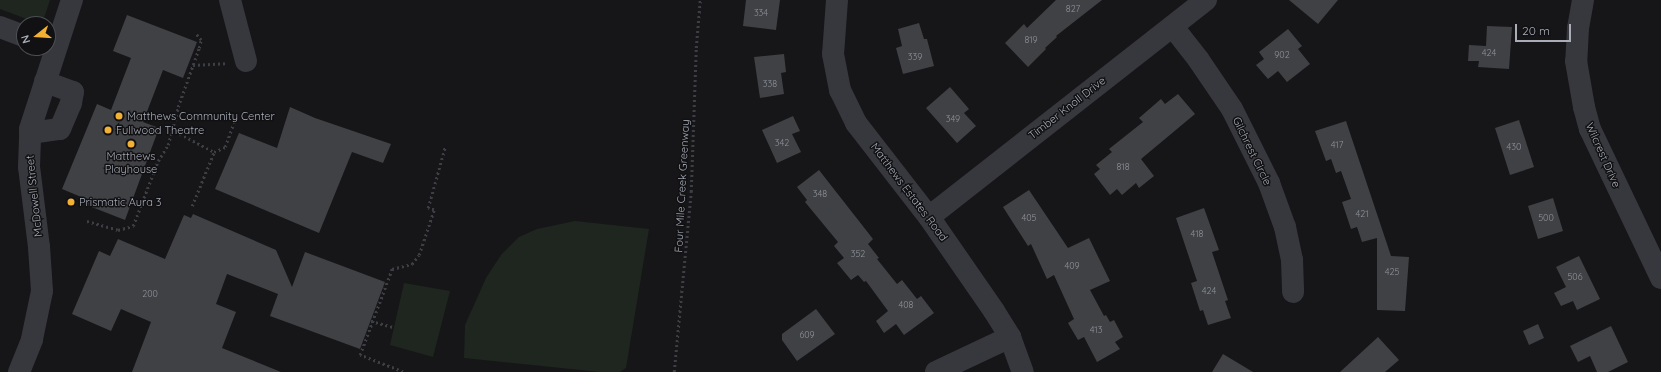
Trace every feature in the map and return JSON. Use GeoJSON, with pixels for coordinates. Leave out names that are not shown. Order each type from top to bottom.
{"type":"FeatureCollection","features":[{"type":"Feature","properties":{"kind":"street","name":"McDowell Street"},"geometry":{"type":"LineString","coordinates":[[56,38],[72,0]]}},
{"type":"Feature","properties":{"kind":"street"},"geometry":{"type":"LineString","coordinates":[[230,0],[239,62]]}},
{"type":"Feature","properties":{"kind":"street","name":"Matthews Estates Road"},"geometry":{"type":"LineString","coordinates":[[837,0],[833,54],[840,90],[856,122],[929,217],[994,311],[1010,337],[1023,372]]}},
{"type":"Feature","properties":{"kind":"street","name":"Timber Knoll Drive"},"geometry":{"type":"LineString","coordinates":[[929,217],[1206,0]]}},
{"type":"Feature","properties":{"kind":"street","name":"Wilcrest Drive"},"geometry":{"type":"LineString","coordinates":[[1583,0],[1578,28],[1576,61],[1584,107],[1590,129],[1661,278]]}},
{"type":"Feature","properties":{"kind":"street"},"geometry":{"type":"LineString","coordinates":[[0,27],[16,33]]}},
{"type":"Feature","properties":{"kind":"street","name":"Gilchrest Circle"},"geometry":{"type":"LineString","coordinates":[[1173,27],[1198,59],[1232,109],[1268,183],[1285,227],[1292,260],[1293,292]]}},
{"type":"Feature","properties":{"kind":"street","name":"McDowell Street"},"geometry":{"type":"LineString","coordinates":[[19,372],[32,339],[42,291],[39,247],[29,167],[30,133],[45,82],[50,56]]}},
{"type":"Feature","properties":{"kind":"street"},"geometry":{"type":"LineString","coordinates":[[30,133],[60,129],[71,103],[73,92],[45,82]]}},
{"type":"Feature","properties":{"kind":"street"},"geometry":{"type":"LineString","coordinates":[[936,372],[1010,337]]}},
{"type":"Feature","properties":{"kind":"path","name":"Four Mile Creek Greenway"},"geometry":{"type":"LineString","coordinates":[[674,372],[691,192],[696,48],[700,0]]}},
{"type":"Feature","properties":{"kind":"path"},"geometry":{"type":"LineString","coordinates":[[87,221],[118,230],[133,226],[158,161],[168,145],[171,129],[201,40],[196,34]]}},
{"type":"Feature","properties":{"kind":"path"},"geometry":{"type":"LineString","coordinates":[[193,65],[239,62]]}},
{"type":"Feature","properties":{"kind":"path"},"geometry":{"type":"LineString","coordinates":[[192,206],[214,152],[225,147],[234,122]]}},
{"type":"Feature","properties":{"kind":"path"},"geometry":{"type":"LineString","coordinates":[[171,129],[214,152]]}},
{"type":"Feature","properties":{"kind":"path"},"geometry":{"type":"LineString","coordinates":[[403,372],[360,355],[392,269],[412,264],[419,255],[434,210],[428,208],[444,147]]}},
{"type":"Feature","properties":{"kind":"path"},"geometry":{"type":"LineString","coordinates":[[372,321],[394,327]]}},
{"type":"Feature","properties":{"kind":"shaded area"},"geometry":{"type":"Polygon","coordinates":[[[0,0],[50,0],[45,16],[19,16],[0,9],[0,0]]]}},
{"type":"Feature","properties":{"kind":"shaded area"},"geometry":{"type":"Polygon","coordinates":[[[575,221],[649,229],[626,368],[620,372],[600,372],[464,358],[465,325],[486,278],[501,255],[519,237],[537,229],[575,221]]]}},
{"type":"Feature","properties":{"kind":"shaded area"},"geometry":{"type":"Polygon","coordinates":[[[404,283],[450,291],[433,357],[390,345],[404,283]]]}},
{"type":"Feature","properties":{"kind":"building"},"geometry":{"type":"Polygon","coordinates":[[[746,0],[780,0],[776,30],[743,26],[746,0]]]}},
{"type":"Feature","properties":{"kind":"building"},"geometry":{"type":"Polygon","coordinates":[[[1056,0],[1102,0],[1056,36],[1057,37],[1028,67],[1005,43],[1024,24],[1027,28],[1056,0]]]}},
{"type":"Feature","properties":{"kind":"building"},"geometry":{"type":"Polygon","coordinates":[[[1289,0],[1338,0],[1318,24],[1289,0]]]}},
{"type":"Feature","properties":{"kind":"building","name":"Matthews Community Center"},"geometry":{"type":"Polygon","coordinates":[[[127,15],[197,42],[183,78],[163,70],[143,122],[159,128],[125,220],[84,204],[86,199],[62,189],[97,104],[111,110],[131,58],[113,51],[127,15]]]}},
{"type":"Feature","properties":{"kind":"building"},"geometry":{"type":"Polygon","coordinates":[[[919,23],[924,39],[927,39],[934,66],[903,74],[896,48],[902,46],[898,29],[919,23]]]}},
{"type":"Feature","properties":{"kind":"building"},"geometry":{"type":"Polygon","coordinates":[[[1487,26],[1512,27],[1509,69],[1478,67],[1479,61],[1468,61],[1469,45],[1486,46],[1487,26]]]}},
{"type":"Feature","properties":{"kind":"building"},"geometry":{"type":"Polygon","coordinates":[[[1288,29],[1302,46],[1298,49],[1310,64],[1287,82],[1278,71],[1268,79],[1256,65],[1264,59],[1259,52],[1288,29]]]}},
{"type":"Feature","properties":{"kind":"building"},"geometry":{"type":"Polygon","coordinates":[[[784,54],[786,72],[781,73],[784,94],[760,98],[754,57],[784,54]]]}},
{"type":"Feature","properties":{"kind":"building"},"geometry":{"type":"Polygon","coordinates":[[[950,87],[969,109],[964,113],[976,126],[957,143],[926,108],[950,87]]]}},
{"type":"Feature","properties":{"kind":"building"},"geometry":{"type":"Polygon","coordinates":[[[1178,94],[1195,114],[1141,159],[1154,176],[1139,188],[1136,183],[1122,195],[1117,189],[1110,195],[1094,174],[1100,169],[1096,165],[1112,152],[1109,149],[1143,122],[1139,118],[1161,99],[1165,104],[1178,94]]]}},
{"type":"Feature","properties":{"kind":"building"},"geometry":{"type":"Polygon","coordinates":[[[290,107],[315,118],[391,144],[383,163],[352,152],[319,233],[215,189],[239,133],[277,148],[290,107]]]}},
{"type":"Feature","properties":{"kind":"building"},"geometry":{"type":"Polygon","coordinates":[[[793,116],[800,131],[792,134],[801,152],[777,163],[762,130],[793,116]]]}},
{"type":"Feature","properties":{"kind":"building"},"geometry":{"type":"Polygon","coordinates":[[[1519,120],[1534,167],[1510,175],[1495,128],[1519,120]]]}},
{"type":"Feature","properties":{"kind":"building"},"geometry":{"type":"Polygon","coordinates":[[[1346,121],[1391,256],[1409,257],[1405,311],[1377,310],[1377,238],[1362,242],[1357,227],[1351,229],[1342,202],[1351,199],[1341,171],[1336,173],[1331,159],[1326,161],[1315,131],[1346,121]]]}},
{"type":"Feature","properties":{"kind":"building"},"geometry":{"type":"Polygon","coordinates":[[[819,170],[873,239],[868,244],[879,258],[877,259],[897,284],[902,280],[917,299],[921,296],[934,313],[904,335],[896,324],[884,333],[876,321],[888,311],[866,281],[864,282],[858,275],[851,280],[837,263],[844,258],[834,246],[838,242],[805,202],[807,200],[797,187],[819,170]]]}},
{"type":"Feature","properties":{"kind":"building"},"geometry":{"type":"Polygon","coordinates":[[[1029,190],[1068,248],[1089,238],[1110,281],[1090,290],[1104,316],[1106,315],[1110,322],[1114,320],[1123,337],[1115,342],[1120,349],[1097,362],[1084,337],[1078,340],[1068,323],[1074,319],[1054,275],[1047,279],[1031,244],[1028,246],[1003,207],[1029,190]]]}},
{"type":"Feature","properties":{"kind":"building"},"geometry":{"type":"Polygon","coordinates":[[[1553,198],[1563,231],[1538,239],[1528,206],[1553,198]]]}},
{"type":"Feature","properties":{"kind":"building"},"geometry":{"type":"Polygon","coordinates":[[[1204,208],[1219,250],[1212,252],[1228,300],[1225,301],[1231,318],[1208,325],[1203,310],[1200,311],[1191,283],[1197,281],[1176,218],[1204,208]]]}},
{"type":"Feature","properties":{"kind":"building"},"geometry":{"type":"Polygon","coordinates":[[[193,214],[276,250],[292,287],[305,252],[385,282],[360,349],[270,316],[278,294],[227,274],[216,304],[236,312],[222,348],[281,372],[132,372],[151,322],[121,309],[111,331],[72,314],[99,251],[110,256],[118,239],[165,259],[184,215],[191,218],[193,214]]]}},
{"type":"Feature","properties":{"kind":"building"},"geometry":{"type":"Polygon","coordinates":[[[1579,256],[1600,299],[1577,310],[1573,301],[1561,306],[1554,293],[1566,287],[1556,267],[1579,256]]]}},
{"type":"Feature","properties":{"kind":"building"},"geometry":{"type":"Polygon","coordinates":[[[816,309],[835,334],[797,361],[782,340],[782,334],[816,309]]]}},
{"type":"Feature","properties":{"kind":"building"},"geometry":{"type":"Polygon","coordinates":[[[1538,324],[1544,338],[1529,345],[1523,331],[1538,324]]]}},
{"type":"Feature","properties":{"kind":"building"},"geometry":{"type":"Polygon","coordinates":[[[1611,326],[1628,362],[1608,372],[1597,372],[1590,356],[1578,362],[1570,346],[1611,326]]]}},
{"type":"Feature","properties":{"kind":"building"},"geometry":{"type":"Polygon","coordinates":[[[1378,337],[1399,360],[1385,372],[1340,372],[1378,337]]]}},
{"type":"Feature","properties":{"kind":"building"},"geometry":{"type":"Polygon","coordinates":[[[1223,354],[1253,372],[1212,372],[1223,354]]]}},
{"type":"Feature","properties":{"kind":"place","name":"Matthews Community Center"},"geometry":{"type":"Point","coordinates":[119,116]}},
{"type":"Feature","properties":{"kind":"place","name":"Fullwood Theatre"},"geometry":{"type":"Point","coordinates":[108,130]}},
{"type":"Feature","properties":{"kind":"place","name":"Matthews Playhouse"},"geometry":{"type":"Point","coordinates":[131,144]}},
{"type":"Feature","properties":{"kind":"place","name":"Prismatic Aura 3"},"geometry":{"type":"Point","coordinates":[71,202]}}]}
